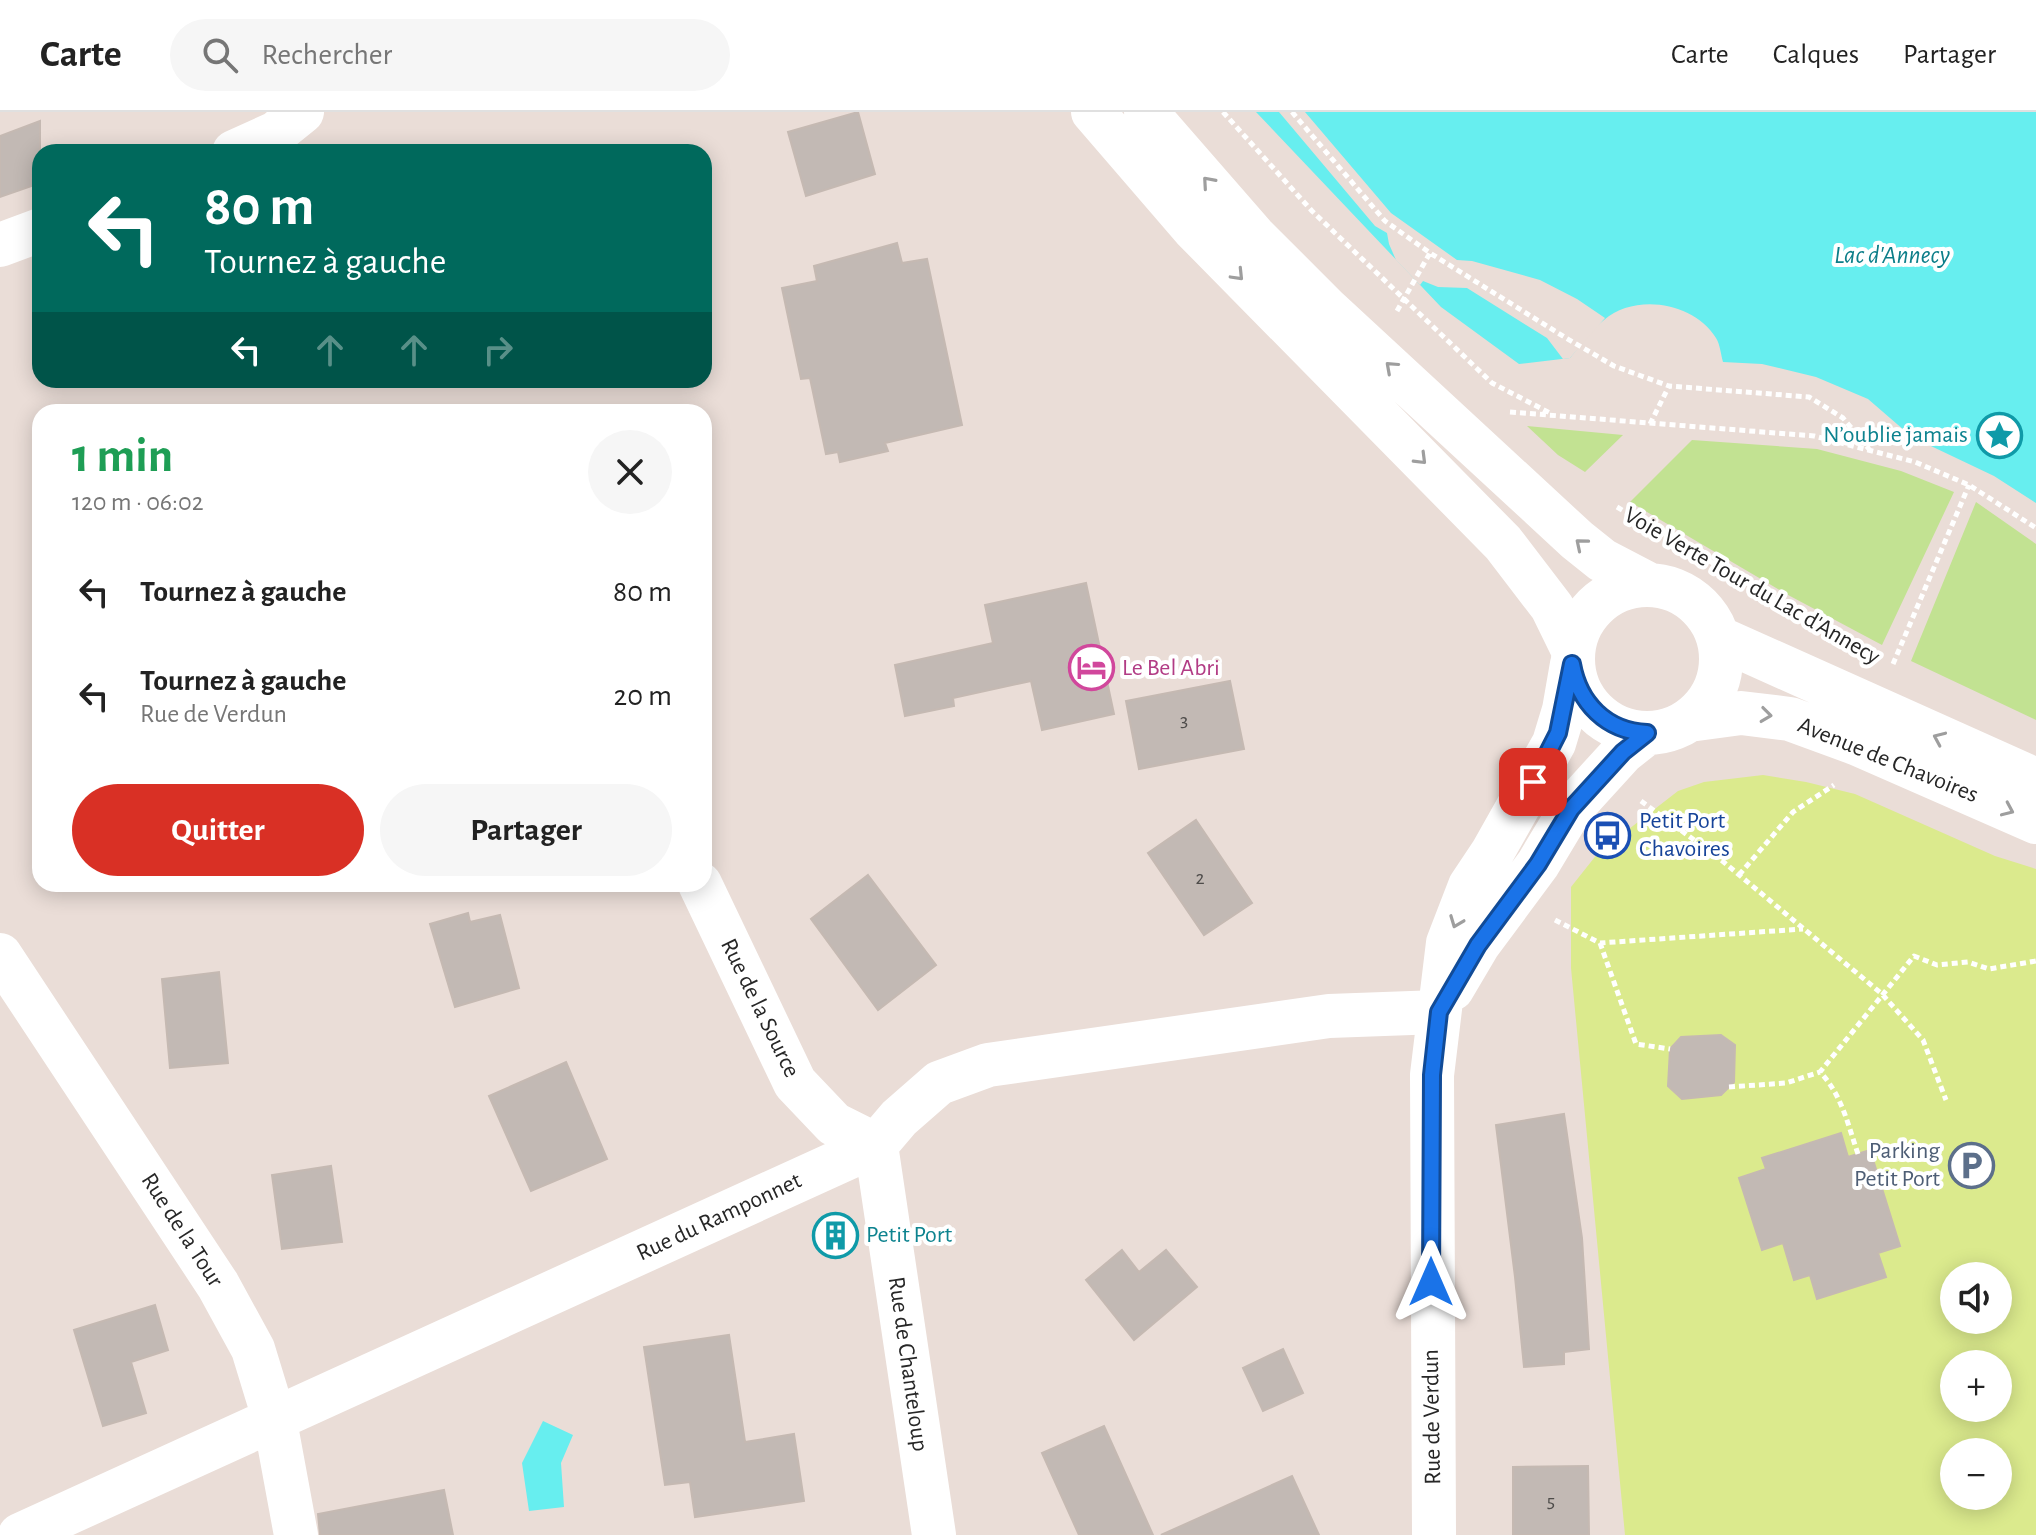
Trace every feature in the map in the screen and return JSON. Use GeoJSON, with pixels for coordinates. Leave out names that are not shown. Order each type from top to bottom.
{"type":"FeatureCollection","features":[{"type":"Feature","properties":{"kind":"main road"},"geometry":{"type":"LineString","coordinates":[[252,144],[276,133],[302,112]]}},
{"type":"Feature","properties":{"kind":"main road"},"geometry":{"type":"LineString","coordinates":[[1093,112],[1193,228],[1503,543],[1552,607],[1573,657],[1579,689],[1600,716],[1622,729],[1647,733],[1669,729],[1689,720],[1704,706],[1719,679],[1722,659],[1719,638],[1709,617],[1692,600],[1671,588],[1648,584],[1602,560],[1577,540],[1328,310],[1254,236],[1146,112]]}},
{"type":"Feature","properties":{"kind":"main road"},"geometry":{"type":"LineString","coordinates":[[0,245],[32,233]]}},
{"type":"Feature","properties":{"kind":"main road"},"geometry":{"type":"LineString","coordinates":[[1573,657],[1585,617],[1602,599],[1624,588],[1648,584]]}},
{"type":"Feature","properties":{"kind":"main road","name":"Avenue de Chavoires"},"geometry":{"type":"LineString","coordinates":[[1719,638],[2036,780]]}},
{"type":"Feature","properties":{"kind":"main road","name":"Rue de Verdun"},"geometry":{"type":"LineString","coordinates":[[1434,1535],[1432,1075],[1448,943],[1470,886],[1548,755],[1564,710],[1573,657]]}},
{"type":"Feature","properties":{"kind":"main road","name":"Avenue de Chavoires"},"geometry":{"type":"LineString","coordinates":[[1689,720],[1741,713],[1790,719],[1858,744],[2036,822]]}},
{"type":"Feature","properties":{"kind":"main road","name":"Rue de Verdun"},"geometry":{"type":"LineString","coordinates":[[1439,1012],[1478,945],[1538,864],[1571,809],[1647,733]]}},
{"type":"Feature","properties":{"kind":"main road","name":"Rue de la Source"},"geometry":{"type":"LineString","coordinates":[[704,892],[795,1083],[834,1124],[876,1145]]}},
{"type":"Feature","properties":{"kind":"main road","name":"Rue de la Tour"},"geometry":{"type":"LineString","coordinates":[[0,955],[218,1285],[253,1349],[275,1421],[296,1535]]}},
{"type":"Feature","properties":{"kind":"main road","name":"Rue du Ramponnet"},"geometry":{"type":"LineString","coordinates":[[20,1535],[876,1145],[899,1118],[939,1083],[988,1065],[1329,1016],[1439,1012]]}},
{"type":"Feature","properties":{"kind":"main road","name":"Rue de Chanteloup"},"geometry":{"type":"LineString","coordinates":[[876,1145],[934,1535]]}},
{"type":"Feature","properties":{"kind":"path"},"geometry":{"type":"LineString","coordinates":[[1223,112],[1312,211],[1492,383],[1554,416]]}},
{"type":"Feature","properties":{"kind":"path"},"geometry":{"type":"LineString","coordinates":[[1292,112],[1385,221],[1430,253],[1614,366],[1669,386],[1809,397],[1843,418],[1869,449]]}},
{"type":"Feature","properties":{"kind":"path"},"geometry":{"type":"LineString","coordinates":[[1396,314],[1430,253]]}},
{"type":"Feature","properties":{"kind":"path"},"geometry":{"type":"LineString","coordinates":[[1650,424],[1669,386]]}},
{"type":"Feature","properties":{"kind":"path"},"geometry":{"type":"LineString","coordinates":[[1502,412],[1814,436],[1915,462],[1969,485],[2036,528]]}},
{"type":"Feature","properties":{"kind":"path"},"geometry":{"type":"LineString","coordinates":[[1891,668],[1969,485]]}},
{"type":"Feature","properties":{"kind":"path","name":"Voie Verte Tour du Lac d'Annecy"},"geometry":{"type":"LineString","coordinates":[[1612,504],[1838,637]]}},
{"type":"Feature","properties":{"kind":"path"},"geometry":{"type":"LineString","coordinates":[[1602,775],[1633,794],[1739,875],[1882,994],[1923,1040],[1946,1100]]}},
{"type":"Feature","properties":{"kind":"path"},"geometry":{"type":"LineString","coordinates":[[1739,875],[1793,812],[1844,777]]}},
{"type":"Feature","properties":{"kind":"path"},"geometry":{"type":"LineString","coordinates":[[1546,915],[1600,943],[1804,929]]}},
{"type":"Feature","properties":{"kind":"path"},"geometry":{"type":"LineString","coordinates":[[1600,943],[1636,1044],[1670,1049]]}},
{"type":"Feature","properties":{"kind":"path"},"geometry":{"type":"LineString","coordinates":[[1729,1087],[1786,1083],[1820,1072],[1914,956],[1937,965],[1968,962],[1989,969],[2036,961]]}},
{"type":"Feature","properties":{"kind":"path"},"geometry":{"type":"LineString","coordinates":[[1820,1072],[1832,1085],[1840,1102],[1858,1154]]}},
{"type":"Feature","properties":{"kind":"green space"},"geometry":{"type":"Polygon","coordinates":[[[1527,426],[1623,435],[1585,472],[1558,455],[1527,426]]]}},
{"type":"Feature","properties":{"kind":"green space"},"geometry":{"type":"Polygon","coordinates":[[[1692,440],[1817,449],[1901,471],[1954,492],[1882,645],[1790,596],[1630,502],[1692,440]]]}},
{"type":"Feature","properties":{"kind":"green space"},"geometry":{"type":"Polygon","coordinates":[[[1976,502],[2036,544],[2036,720],[1911,661],[1976,502]]]}},
{"type":"Feature","properties":{"kind":"green space"},"geometry":{"type":"Polygon","coordinates":[[[1763,775],[1806,782],[1855,794],[1995,856],[2036,869],[2036,1535],[1625,1535],[1571,968],[1571,887],[1598,853],[1678,791],[1704,782],[1763,775]]]}},
{"type":"Feature","properties":{"kind":"water","name":"Lac d'Annecy"},"geometry":{"type":"Polygon","coordinates":[[[1256,112],[2036,112],[2036,503],[1994,476],[1912,437],[1868,399],[1816,377],[1762,364],[1723,362],[1717,340],[1706,326],[1679,309],[1647,304],[1631,306],[1599,324],[1570,358],[1519,364],[1441,307],[1256,112]]]}},
{"type":"Feature","properties":{"kind":"water"},"geometry":{"type":"Polygon","coordinates":[[[543,1421],[573,1435],[561,1463],[564,1507],[529,1511],[522,1463],[543,1421]]]}},
{"type":"Feature","properties":{"kind":"pier"},"geometry":{"type":"Polygon","coordinates":[[[1279,112],[1305,112],[1391,213],[1457,260],[1472,261],[1540,280],[1605,318],[1570,358],[1563,359],[1547,338],[1467,288],[1438,287],[1423,281],[1420,285],[1396,260],[1387,233],[1375,226],[1279,112]]]}},
{"type":"Feature","properties":{"kind":"building"},"geometry":{"type":"Polygon","coordinates":[[[858,112],[875,174],[806,196],[788,132],[858,112]]]}},
{"type":"Feature","properties":{"kind":"building"},"geometry":{"type":"Polygon","coordinates":[[[40,121],[40,144],[32,144],[32,186],[0,197],[0,136],[40,121]]]}},
{"type":"Feature","properties":{"kind":"building"},"geometry":{"type":"Polygon","coordinates":[[[897,243],[902,263],[927,259],[962,425],[885,443],[888,451],[840,462],[838,452],[826,454],[810,378],[801,379],[782,288],[817,281],[814,266],[897,243]]]}},
{"type":"Feature","properties":{"kind":"building"},"geometry":{"type":"Polygon","coordinates":[[[1086,583],[1114,714],[1042,730],[1031,681],[953,698],[954,706],[905,716],[895,665],[993,643],[985,605],[1086,583]]]}},
{"type":"Feature","properties":{"kind":"building"},"geometry":{"type":"Polygon","coordinates":[[[1230,681],[1244,749],[1139,769],[1126,701],[1230,681]]]}},
{"type":"Feature","properties":{"kind":"building"},"geometry":{"type":"Polygon","coordinates":[[[1196,820],[1252,903],[1204,935],[1148,853],[1196,820]]]}},
{"type":"Feature","properties":{"kind":"building"},"geometry":{"type":"Polygon","coordinates":[[[868,875],[936,965],[878,1010],[811,919],[868,875]]]}},
{"type":"Feature","properties":{"kind":"building"},"geometry":{"type":"Polygon","coordinates":[[[468,913],[470,922],[500,915],[519,988],[455,1007],[430,924],[468,913]]]}},
{"type":"Feature","properties":{"kind":"building"},"geometry":{"type":"Polygon","coordinates":[[[219,972],[228,1063],[170,1068],[162,979],[219,972]]]}},
{"type":"Feature","properties":{"kind":"building"},"geometry":{"type":"Polygon","coordinates":[[[1721,1035],[1735,1045],[1734,1082],[1721,1095],[1682,1099],[1668,1086],[1670,1049],[1681,1037],[1721,1035]]]}},
{"type":"Feature","properties":{"kind":"building"},"geometry":{"type":"Polygon","coordinates":[[[566,1062],[607,1159],[531,1191],[489,1096],[566,1062]]]}},
{"type":"Feature","properties":{"kind":"building"},"geometry":{"type":"Polygon","coordinates":[[[1564,1114],[1582,1238],[1589,1349],[1564,1352],[1564,1364],[1524,1367],[1496,1125],[1564,1114]]]}},
{"type":"Feature","properties":{"kind":"building"},"geometry":{"type":"Polygon","coordinates":[[[1841,1133],[1848,1157],[1870,1150],[1900,1246],[1878,1253],[1886,1277],[1817,1299],[1810,1275],[1794,1280],[1783,1243],[1762,1250],[1739,1178],[1766,1169],[1762,1158],[1841,1133]]]}},
{"type":"Feature","properties":{"kind":"building"},"geometry":{"type":"Polygon","coordinates":[[[331,1166],[342,1242],[282,1249],[272,1175],[331,1166]]]}},
{"type":"Feature","properties":{"kind":"building"},"geometry":{"type":"Polygon","coordinates":[[[1122,1250],[1139,1272],[1166,1250],[1197,1287],[1134,1340],[1086,1280],[1122,1250]]]}},
{"type":"Feature","properties":{"kind":"building"},"geometry":{"type":"Polygon","coordinates":[[[155,1305],[168,1350],[131,1362],[146,1413],[103,1426],[74,1330],[155,1305]]]}},
{"type":"Feature","properties":{"kind":"building"},"geometry":{"type":"Polygon","coordinates":[[[729,1335],[745,1442],[794,1434],[804,1501],[695,1517],[690,1482],[665,1485],[644,1347],[729,1335]]]}},
{"type":"Feature","properties":{"kind":"building"},"geometry":{"type":"Polygon","coordinates":[[[1283,1349],[1303,1393],[1263,1411],[1243,1368],[1283,1349]]]}},
{"type":"Feature","properties":{"kind":"building"},"geometry":{"type":"Polygon","coordinates":[[[1104,1426],[1153,1535],[1079,1535],[1042,1453],[1104,1426]]]}},
{"type":"Feature","properties":{"kind":"building"},"geometry":{"type":"Polygon","coordinates":[[[1588,1466],[1589,1535],[1513,1535],[1513,1467],[1588,1466]]]}},
{"type":"Feature","properties":{"kind":"building"},"geometry":{"type":"Polygon","coordinates":[[[1292,1476],[1319,1535],[1161,1535],[1292,1476]]]}},
{"type":"Feature","properties":{"kind":"building"},"geometry":{"type":"Polygon","coordinates":[[[444,1490],[453,1535],[320,1535],[318,1514],[444,1490]]]}},
{"type":"Feature","properties":{"kind":"place","name":"N’oublie jamais"},"geometry":{"type":"Point","coordinates":[1999,435]}},
{"type":"Feature","properties":{"kind":"place","name":"Le Bel Abri"},"geometry":{"type":"Point","coordinates":[1091,668]}},
{"type":"Feature","properties":{"kind":"place","name":"Petit Port Chavoires"},"geometry":{"type":"Point","coordinates":[1608,835]}},
{"type":"Feature","properties":{"kind":"place","name":"Parking Petit Port"},"geometry":{"type":"Point","coordinates":[1971,1165]}},
{"type":"Feature","properties":{"kind":"place","name":"Petit Port"},"geometry":{"type":"Point","coordinates":[835,1235]}},
{"type":"Feature","properties":{"kind":"route"},"geometry":{"type":"LineString","coordinates":[[1431,1282],[1432,1075],[1439,1012],[1478,945],[1538,864],[1571,809],[1623,752],[1647,733],[1622,729],[1600,716],[1579,689],[1572,664],[1558,733],[1533,782]]}}]}
